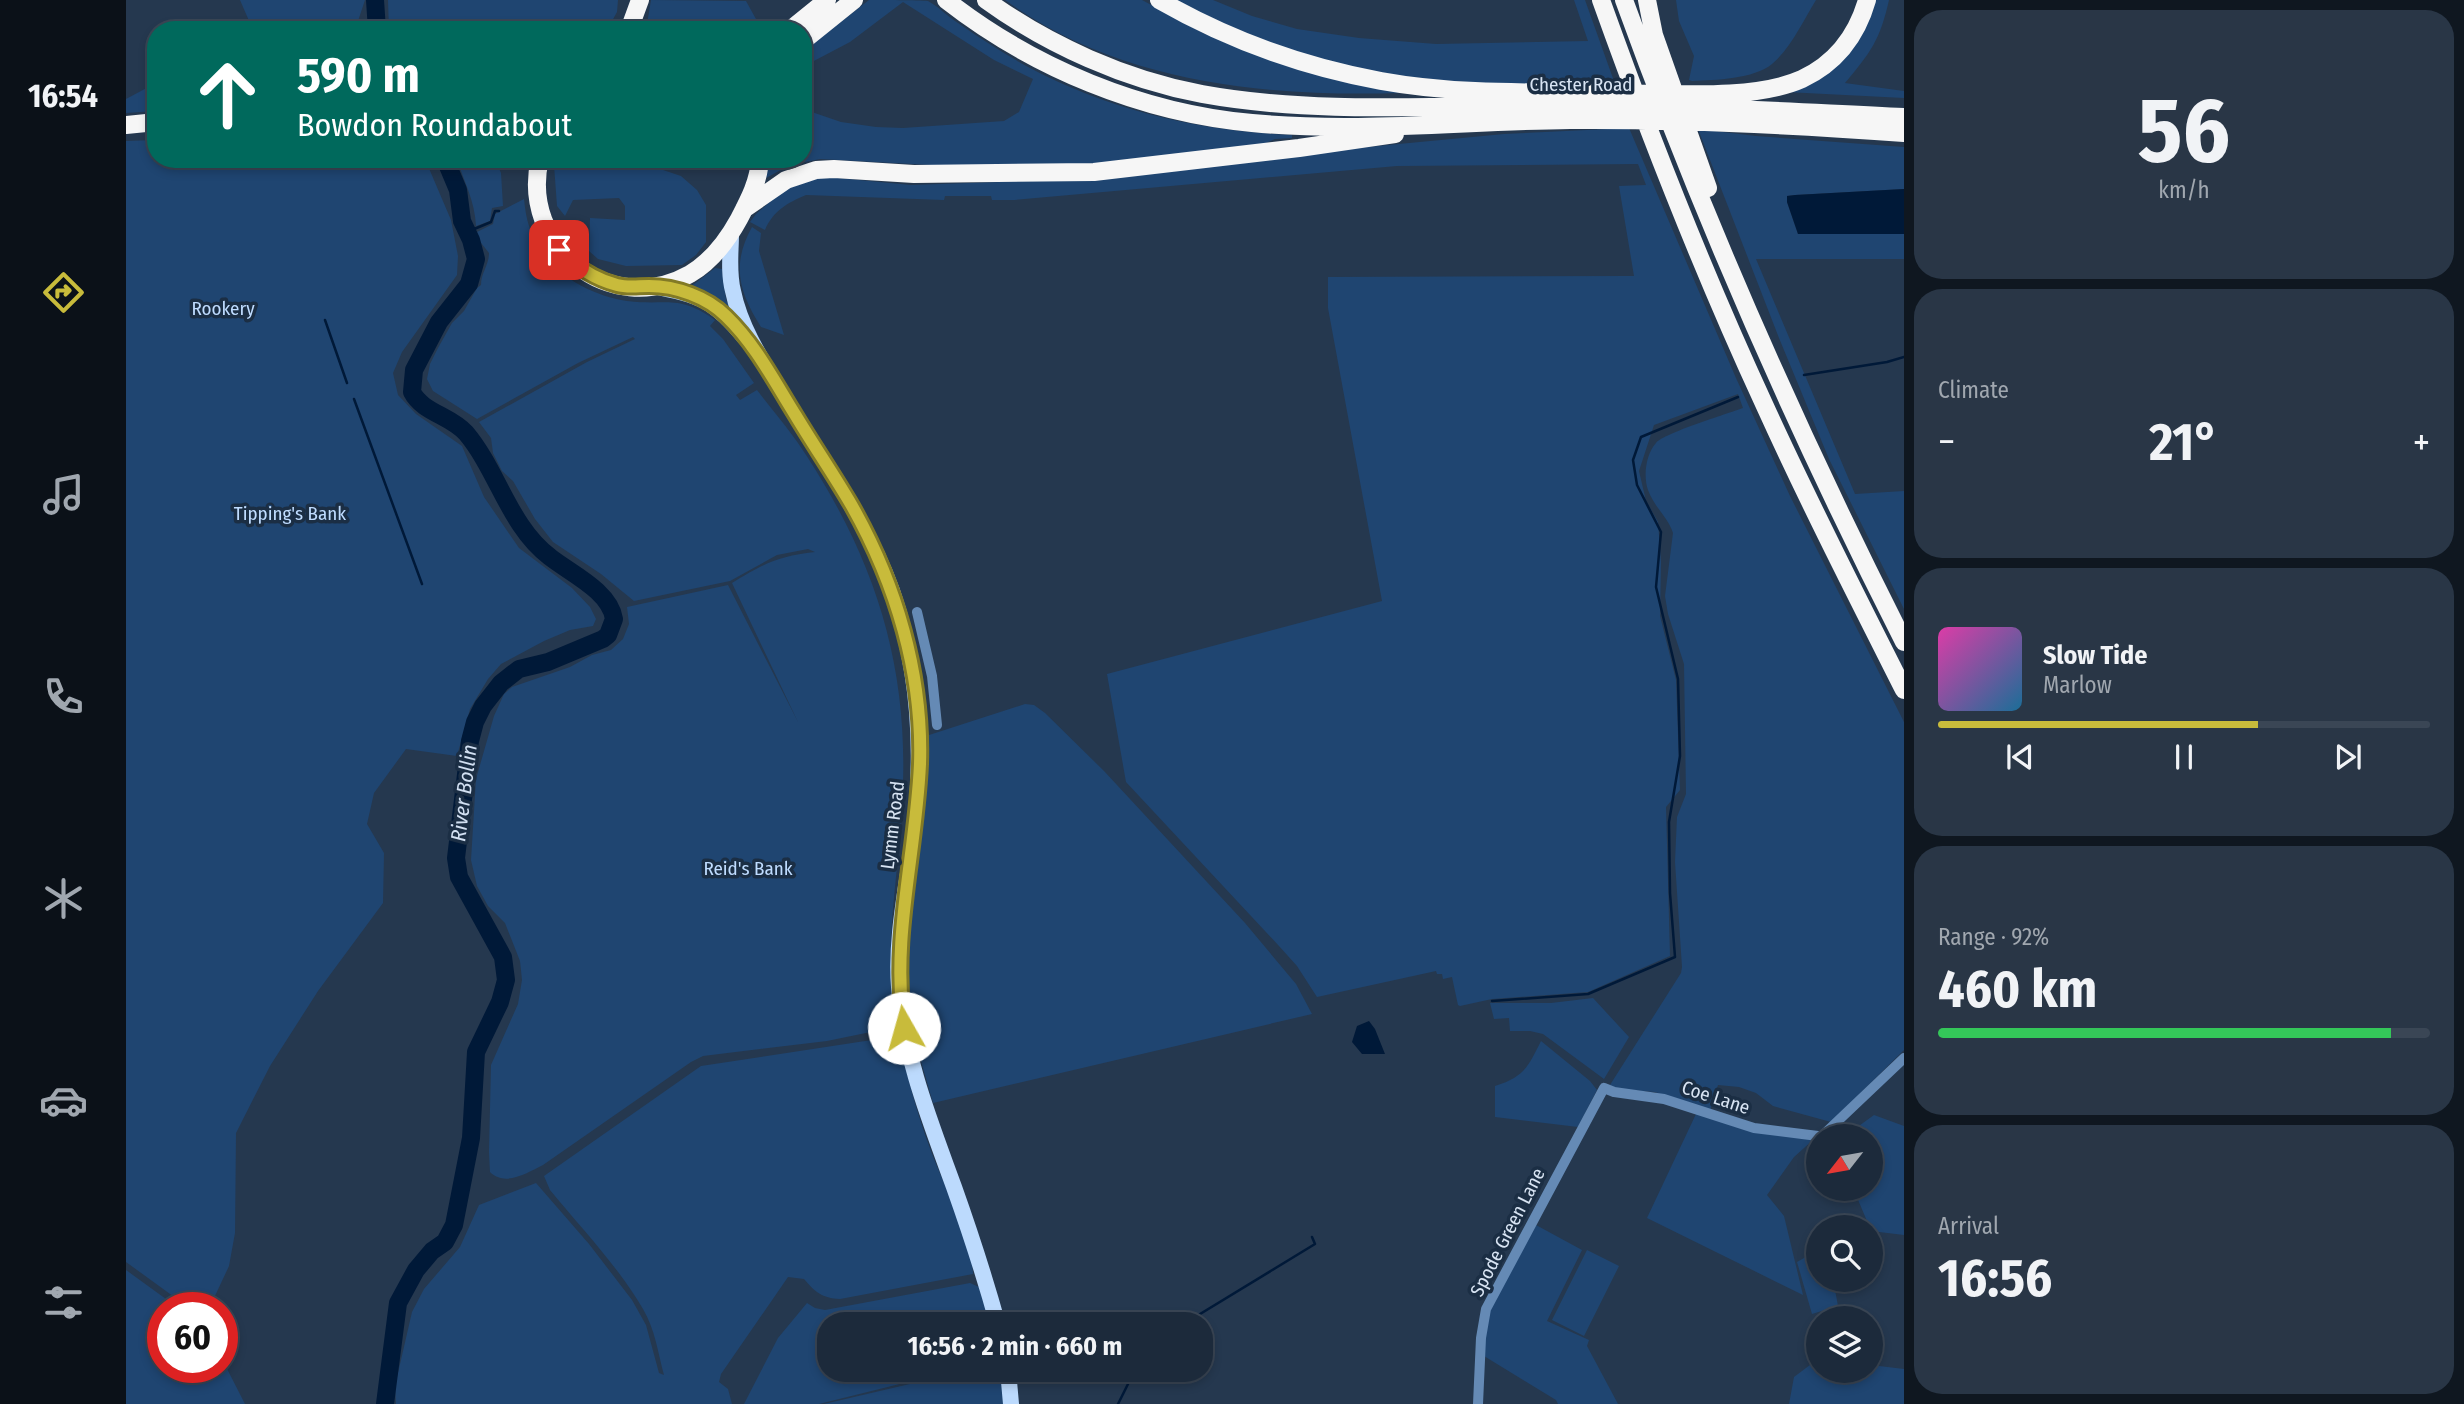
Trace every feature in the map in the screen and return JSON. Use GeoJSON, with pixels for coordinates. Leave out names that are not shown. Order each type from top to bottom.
{"type":"FeatureCollection","features":[{"type":"Feature","properties":{"kind":"highway"},"geometry":{"type":"LineString","coordinates":[[632,21],[640,0]]}},
{"type":"Feature","properties":{"kind":"highway"},"geometry":{"type":"LineString","coordinates":[[801,21],[827,0]]}},
{"type":"Feature","properties":{"kind":"highway"},"geometry":{"type":"LineString","coordinates":[[812,34],[854,0]]}},
{"type":"Feature","properties":{"kind":"highway","name":"Chester Road"},"geometry":{"type":"LineString","coordinates":[[946,0],[995,34],[1083,80],[1162,107],[1203,116],[1252,123],[1345,126],[1423,124],[1621,106]]}},
{"type":"Feature","properties":{"kind":"highway","name":"Chester Road"},"geometry":{"type":"LineString","coordinates":[[986,0],[1050,41],[1124,73],[1199,93],[1257,102],[1339,106],[1692,104],[1904,115]]}},
{"type":"Feature","properties":{"kind":"highway"},"geometry":{"type":"LineString","coordinates":[[1159,0],[1203,23],[1274,52],[1381,81],[1621,106],[1692,104],[1793,83],[1815,72],[1844,47],[1859,24],[1867,0]]}},
{"type":"Feature","properties":{"kind":"highway"},"geometry":{"type":"LineString","coordinates":[[1601,0],[1663,166],[1727,321],[1818,520],[1904,690]]}},
{"type":"Feature","properties":{"kind":"highway"},"geometry":{"type":"LineString","coordinates":[[1624,0],[1672,128],[1751,323],[1904,642]]}},
{"type":"Feature","properties":{"kind":"highway"},"geometry":{"type":"LineString","coordinates":[[1647,0],[1654,35],[1703,175],[1799,427]]}},
{"type":"Feature","properties":{"kind":"highway","name":"Chester Road"},"geometry":{"type":"LineString","coordinates":[[1692,104],[1904,133]]}},
{"type":"Feature","properties":{"kind":"highway"},"geometry":{"type":"LineString","coordinates":[[126,125],[147,122]]}},
{"type":"Feature","properties":{"kind":"highway"},"geometry":{"type":"LineString","coordinates":[[744,209],[786,180],[816,170],[988,175],[1094,172],[1393,135],[1423,124]]}},
{"type":"Feature","properties":{"kind":"highway"},"geometry":{"type":"LineString","coordinates":[[530,168],[539,209],[551,239],[559,250],[579,269],[591,276],[618,285],[652,286],[679,279],[715,254],[732,233],[759,168]]}},
{"type":"Feature","properties":{"kind":"highway"},"geometry":{"type":"LineString","coordinates":[[537,194],[538,168]]}},
{"type":"Feature","properties":{"kind":"main road","name":"Lymm Road"},"geometry":{"type":"LineString","coordinates":[[732,233],[732,287],[739,310],[758,353],[853,507],[881,563],[902,626],[916,696],[920,761],[914,834],[902,919],[899,982],[901,1005],[917,1082],[968,1224],[994,1312]]}},
{"type":"Feature","properties":{"kind":"main road","name":"Lymm Road"},"geometry":{"type":"LineString","coordinates":[[652,286],[692,294],[709,302],[726,315],[758,353]]}},
{"type":"Feature","properties":{"kind":"main road"},"geometry":{"type":"LineString","coordinates":[[1009,1382],[1011,1404]]}},
{"type":"Feature","properties":{"kind":"street"},"geometry":{"type":"LineString","coordinates":[[917,612],[932,676],[937,725]]}},
{"type":"Feature","properties":{"kind":"street","name":"Coe Lane"},"geometry":{"type":"LineString","coordinates":[[1833,1124],[1904,1058]]}},
{"type":"Feature","properties":{"kind":"street","name":"Coe Lane"},"geometry":{"type":"LineString","coordinates":[[1604,1088],[1614,1092],[1664,1099],[1754,1128],[1806,1134]]}},
{"type":"Feature","properties":{"kind":"street","name":"Spode Green Lane"},"geometry":{"type":"LineString","coordinates":[[1478,1404],[1481,1338],[1486,1309],[1604,1088]]}},
{"type":"Feature","properties":{"kind":"green space"},"geometry":{"type":"Polygon","coordinates":[[[240,0],[365,0],[358,21],[249,21],[240,0]]]}},
{"type":"Feature","properties":{"kind":"green space"},"geometry":{"type":"Polygon","coordinates":[[[388,0],[618,0],[617,12],[612,21],[389,21],[388,0]]]}},
{"type":"Feature","properties":{"kind":"green space"},"geometry":{"type":"Polygon","coordinates":[[[651,0],[746,1],[757,21],[648,21],[651,0]]]}},
{"type":"Feature","properties":{"kind":"green space"},"geometry":{"type":"Polygon","coordinates":[[[869,0],[928,1],[954,21],[1030,68],[1092,96],[1124,107],[1190,123],[1292,135],[1292,138],[1123,162],[1047,166],[968,167],[812,161],[812,112],[841,122],[876,127],[903,128],[1004,121],[1019,112],[1033,79],[994,60],[903,2],[850,42],[812,62],[812,44],[869,0]]]}},
{"type":"Feature","properties":{"kind":"green space"},"geometry":{"type":"Polygon","coordinates":[[[1005,0],[1142,0],[1205,34],[1401,93],[1298,92],[1195,79],[1145,67],[1096,50],[1049,28],[1005,0]]]}},
{"type":"Feature","properties":{"kind":"green space"},"geometry":{"type":"Polygon","coordinates":[[[1174,0],[1213,0],[1252,16],[1297,29],[1359,38],[1436,44],[1588,41],[1574,0],[1585,0],[1615,84],[1495,84],[1375,72],[1297,52],[1222,23],[1174,0]]]}},
{"type":"Feature","properties":{"kind":"green space"},"geometry":{"type":"Polygon","coordinates":[[[1676,0],[1816,0],[1791,42],[1772,64],[1745,76],[1692,81],[1689,80],[1694,56],[1679,21],[1676,0]]]}},
{"type":"Feature","properties":{"kind":"green space"},"geometry":{"type":"Polygon","coordinates":[[[1873,0],[1889,0],[1882,25],[1868,54],[1845,83],[1904,91],[1904,98],[1786,92],[1819,75],[1873,0]]]}},
{"type":"Feature","properties":{"kind":"green space"},"geometry":{"type":"Polygon","coordinates":[[[147,88],[147,112],[126,113],[126,99],[147,88]]]}},
{"type":"Feature","properties":{"kind":"green space"},"geometry":{"type":"Polygon","coordinates":[[[1629,128],[1736,378],[1790,496],[1904,722],[1904,1050],[1831,1122],[1773,1106],[1756,1093],[1739,1087],[1718,1085],[1710,1111],[1655,1092],[1614,1089],[1610,1085],[1681,973],[1682,967],[1675,862],[1677,817],[1686,794],[1684,664],[1665,596],[1673,533],[1648,490],[1646,465],[1650,453],[1661,439],[1743,408],[1738,394],[1654,425],[1639,471],[1646,501],[1658,522],[1661,562],[1660,616],[1676,680],[1680,790],[1666,807],[1670,956],[1588,992],[1492,999],[1460,1006],[1452,977],[1443,979],[1442,974],[1437,974],[1436,971],[1317,997],[1297,966],[1126,782],[1107,674],[1382,601],[1328,308],[1328,277],[1634,276],[1619,186],[1646,185],[1638,164],[1397,166],[1014,200],[992,200],[991,196],[945,196],[944,200],[806,195],[781,208],[765,230],[750,222],[773,196],[810,179],[827,177],[911,185],[1000,182],[1504,134],[1629,128]]]}},
{"type":"Feature","properties":{"kind":"green space"},"geometry":{"type":"Polygon","coordinates":[[[1698,129],[1904,147],[1904,189],[1795,195],[1787,196],[1787,202],[1798,234],[1904,234],[1904,259],[1756,259],[1855,494],[1904,491],[1904,609],[1829,459],[1698,129]]]}},
{"type":"Feature","properties":{"kind":"green space"},"geometry":{"type":"Polygon","coordinates":[[[147,140],[147,168],[429,168],[451,220],[458,256],[457,275],[402,352],[393,373],[398,395],[416,414],[462,446],[484,497],[519,548],[572,588],[590,607],[596,619],[593,626],[570,630],[501,664],[488,679],[470,709],[457,756],[406,749],[374,793],[367,824],[384,853],[383,903],[318,991],[270,1066],[236,1133],[235,1233],[229,1266],[217,1292],[167,1292],[126,1262],[126,141],[147,140]]]}},
{"type":"Feature","properties":{"kind":"green space"},"geometry":{"type":"Polygon","coordinates":[[[460,168],[499,168],[503,206],[492,208],[490,221],[476,226],[460,168]]]}},
{"type":"Feature","properties":{"kind":"green space"},"geometry":{"type":"Polygon","coordinates":[[[554,168],[657,168],[681,176],[697,190],[706,205],[706,242],[696,255],[682,265],[626,266],[598,259],[589,251],[590,218],[625,220],[625,206],[619,198],[573,200],[565,216],[557,206],[554,168]]]}},
{"type":"Feature","properties":{"kind":"green space"},"geometry":{"type":"Polygon","coordinates":[[[767,168],[784,168],[766,178],[767,168]]]}},
{"type":"Feature","properties":{"kind":"green space","name":"Reid's Bank"},"geometry":{"type":"Polygon","coordinates":[[[524,199],[527,219],[543,255],[554,267],[581,286],[627,301],[681,304],[715,320],[710,326],[723,339],[754,383],[736,395],[740,400],[757,390],[808,458],[851,535],[882,613],[899,695],[903,783],[891,937],[895,1027],[827,1041],[703,1056],[543,1165],[523,1175],[502,1178],[490,1172],[491,1065],[518,1004],[522,980],[520,961],[505,923],[488,906],[477,886],[471,860],[476,779],[494,716],[504,694],[512,687],[611,650],[623,639],[629,624],[627,607],[728,585],[798,722],[732,583],[771,562],[815,552],[808,549],[777,555],[730,581],[634,601],[601,574],[553,542],[535,519],[513,481],[502,471],[493,453],[491,438],[479,422],[587,362],[635,339],[633,337],[578,363],[477,419],[433,391],[427,379],[430,364],[452,323],[464,311],[481,285],[489,253],[478,239],[477,232],[493,224],[495,214],[524,199]]]}},
{"type":"Feature","properties":{"kind":"green space"},"geometry":{"type":"Polygon","coordinates":[[[752,227],[761,233],[759,251],[784,335],[761,327],[743,290],[740,278],[741,254],[752,227]]]}},
{"type":"Feature","properties":{"kind":"green space"},"geometry":{"type":"Polygon","coordinates":[[[715,268],[722,269],[726,299],[731,311],[689,288],[715,268]]]}},
{"type":"Feature","properties":{"kind":"green space"},"geometry":{"type":"Polygon","coordinates":[[[1025,704],[1034,705],[1045,713],[1104,771],[1245,923],[1296,984],[1312,1014],[933,1103],[914,1037],[907,981],[908,934],[926,736],[1025,704]]]}},
{"type":"Feature","properties":{"kind":"green space"},"geometry":{"type":"Polygon","coordinates":[[[1593,998],[1629,1037],[1604,1079],[1543,1034],[1510,1031],[1509,1018],[1494,1019],[1490,1003],[1551,1003],[1593,998]]]}},
{"type":"Feature","properties":{"kind":"green space"},"geometry":{"type":"Polygon","coordinates":[[[898,1036],[926,1137],[963,1226],[973,1274],[840,1299],[819,1294],[804,1279],[788,1277],[721,1374],[719,1382],[728,1389],[732,1404],[396,1404],[395,1386],[412,1312],[424,1289],[460,1247],[479,1205],[536,1183],[589,1244],[632,1300],[646,1325],[659,1373],[664,1375],[653,1333],[643,1309],[611,1262],[550,1190],[544,1176],[701,1066],[898,1036]]]}},
{"type":"Feature","properties":{"kind":"green space"},"geometry":{"type":"Polygon","coordinates":[[[1541,1041],[1590,1081],[1597,1090],[1578,1127],[1495,1117],[1495,1086],[1519,1075],[1541,1041]]]}},
{"type":"Feature","properties":{"kind":"green space"},"geometry":{"type":"Polygon","coordinates":[[[1696,1114],[1806,1137],[1806,1146],[1794,1157],[1767,1195],[1784,1216],[1803,1295],[1647,1218],[1696,1114]]]}},
{"type":"Feature","properties":{"kind":"green space"},"geometry":{"type":"Polygon","coordinates":[[[1874,1115],[1904,1126],[1904,1235],[1883,1232],[1883,1215],[1864,1215],[1859,1201],[1883,1201],[1883,1124],[1862,1124],[1874,1115]]]}},
{"type":"Feature","properties":{"kind":"green space"},"geometry":{"type":"Polygon","coordinates":[[[1536,1225],[1582,1250],[1547,1321],[1589,1340],[1587,1346],[1618,1404],[1558,1404],[1556,1400],[1484,1356],[1485,1333],[1492,1302],[1536,1225]]]}},
{"type":"Feature","properties":{"kind":"green space"},"geometry":{"type":"Polygon","coordinates":[[[1587,1250],[1619,1266],[1584,1336],[1552,1320],[1587,1250]]]}},
{"type":"Feature","properties":{"kind":"green space"},"geometry":{"type":"Polygon","coordinates":[[[1806,1257],[1806,1292],[1835,1292],[1838,1306],[1810,1306],[1797,1262],[1806,1257]]]}},
{"type":"Feature","properties":{"kind":"green space"},"geometry":{"type":"Polygon","coordinates":[[[126,1270],[156,1292],[147,1292],[147,1383],[234,1383],[245,1404],[126,1404],[126,1270]]]}},
{"type":"Feature","properties":{"kind":"green space"},"geometry":{"type":"Polygon","coordinates":[[[970,1283],[979,1287],[987,1312],[817,1312],[817,1382],[908,1382],[819,1404],[744,1404],[778,1338],[807,1303],[825,1310],[970,1283]]]}},
{"type":"Feature","properties":{"kind":"green space"},"geometry":{"type":"Polygon","coordinates":[[[1883,1366],[1904,1369],[1904,1404],[1789,1404],[1794,1377],[1806,1368],[1806,1383],[1883,1383],[1883,1366]]]}},
{"type":"Feature","properties":{"kind":"green space"},"geometry":{"type":"Polygon","coordinates":[[[918,1382],[1002,1382],[1005,1404],[824,1404],[918,1382]]]}},
{"type":"Feature","properties":{"kind":"shaded area"},"geometry":{"type":"Polygon","coordinates":[[[1904,189],[1904,234],[1798,234],[1787,202],[1787,196],[1795,195],[1904,189]]]}},
{"type":"Feature","properties":{"kind":"shaded area"},"geometry":{"type":"Polygon","coordinates":[[[1369,1021],[1385,1054],[1362,1054],[1352,1042],[1357,1026],[1369,1021]]]}},
{"type":"Feature","properties":{"kind":"waterway","name":"River Bollin"},"geometry":{"type":"LineString","coordinates":[[375,0],[376,21]]}},
{"type":"Feature","properties":{"kind":"waterway","name":"River Bollin"},"geometry":{"type":"LineString","coordinates":[[385,1404],[398,1303],[416,1270],[432,1251],[445,1242],[454,1225],[471,1138],[476,1052],[500,1002],[506,980],[503,957],[459,877],[456,858],[470,741],[475,722],[483,706],[501,683],[519,669],[548,662],[603,639],[608,635],[614,619],[611,609],[597,591],[550,557],[524,530],[487,464],[466,433],[423,405],[412,392],[414,370],[439,322],[469,284],[476,259],[462,221],[458,190],[449,168]]}},
{"type":"Feature","properties":{"kind":"waterway"},"geometry":{"type":"LineString","coordinates":[[467,232],[491,222],[495,211],[499,211]]}},
{"type":"Feature","properties":{"kind":"waterway"},"geometry":{"type":"LineString","coordinates":[[325,320],[347,383]]}},
{"type":"Feature","properties":{"kind":"waterway"},"geometry":{"type":"LineString","coordinates":[[1804,375],[1904,357]]}},
{"type":"Feature","properties":{"kind":"waterway"},"geometry":{"type":"LineString","coordinates":[[1492,1001],[1588,994],[1675,957],[1670,893],[1669,822],[1680,756],[1678,679],[1656,587],[1661,532],[1637,485],[1633,460],[1641,437],[1738,397]]}},
{"type":"Feature","properties":{"kind":"waterway"},"geometry":{"type":"LineString","coordinates":[[354,399],[422,584]]}},
{"type":"Feature","properties":{"kind":"waterway"},"geometry":{"type":"LineString","coordinates":[[1203,1312],[1315,1244],[1312,1237]]}},
{"type":"Feature","properties":{"kind":"waterway"},"geometry":{"type":"LineString","coordinates":[[1118,1404],[1129,1382]]}},
{"type":"Feature","properties":{"kind":"route"},"geometry":{"type":"LineString","coordinates":[[559,250],[579,269],[591,276],[618,285],[652,286],[692,294],[709,302],[726,315],[758,353],[853,507],[881,563],[892,592],[910,660],[919,731],[920,761],[914,834],[902,919],[899,982],[904,1028]]}},
{"type":"Feature","properties":{"kind":"park label","name":"Rookery"},"geometry":{"type":"Point","coordinates":[223,308]}},
{"type":"Feature","properties":{"kind":"park label","name":"Tipping's Bank"},"geometry":{"type":"Point","coordinates":[290,513]}}]}
